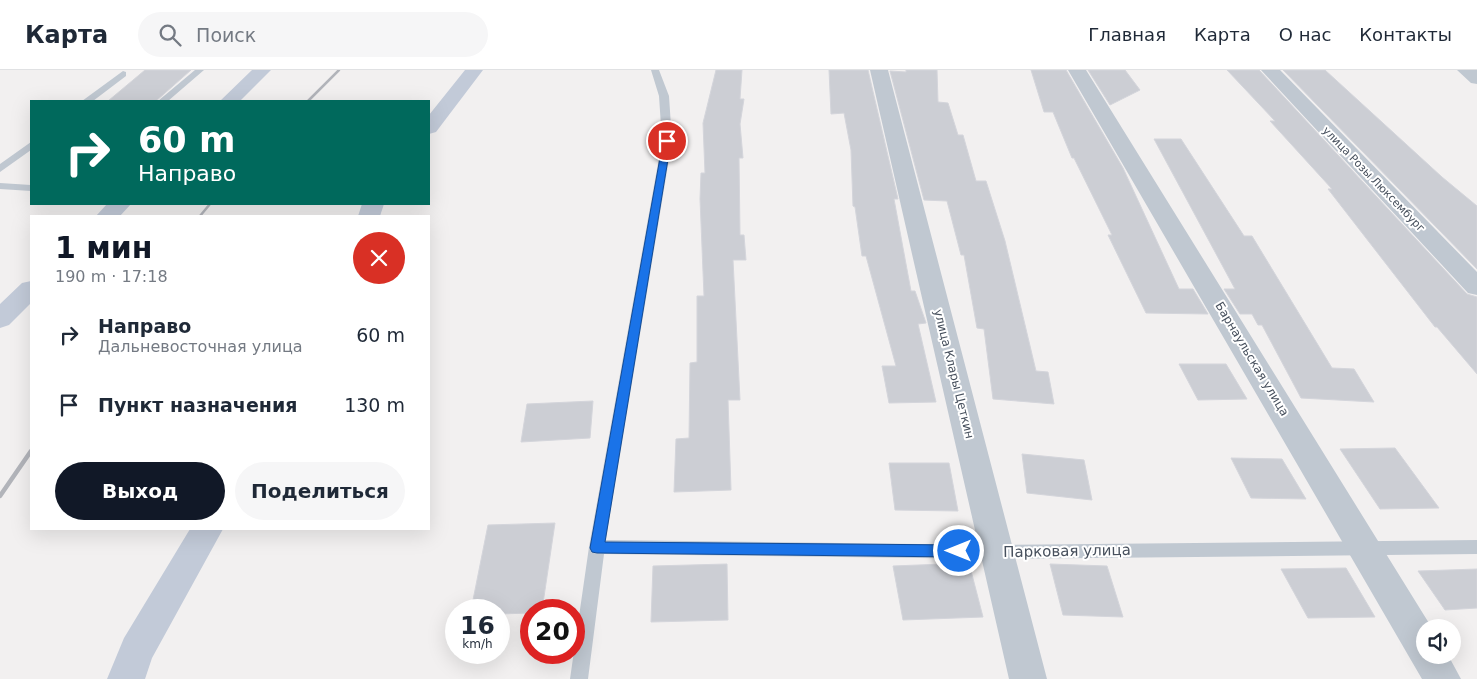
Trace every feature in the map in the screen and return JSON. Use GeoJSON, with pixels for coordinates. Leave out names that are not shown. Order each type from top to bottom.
{"type":"FeatureCollection","features":[{"type":"Feature","properties":{"kind":"street"},"geometry":{"type":"LineString","coordinates":[[230,100],[262,70]]}},
{"type":"Feature","properties":{"kind":"street"},"geometry":{"type":"LineString","coordinates":[[430,127],[474,70]]}},
{"type":"Feature","properties":{"kind":"street","name":"улица Клары Цеткин"},"geometry":{"type":"LineString","coordinates":[[879,70],[1028,679]]}},
{"type":"Feature","properties":{"kind":"street","name":"Барнаульская улица"},"geometry":{"type":"LineString","coordinates":[[1077,70],[1416,634]]}},
{"type":"Feature","properties":{"kind":"street","name":"улица Розы Люксембург"},"geometry":{"type":"LineString","coordinates":[[1270,70],[1477,287]]}},
{"type":"Feature","properties":{"kind":"street"},"geometry":{"type":"LineString","coordinates":[[1466,70],[1477,79]]}},
{"type":"Feature","properties":{"kind":"street"},"geometry":{"type":"LineString","coordinates":[[108,215],[119,205]]}},
{"type":"Feature","properties":{"kind":"street"},"geometry":{"type":"LineString","coordinates":[[0,319],[30,290]]}},
{"type":"Feature","properties":{"kind":"street"},"geometry":{"type":"LineString","coordinates":[[126,679],[137,650],[206,530]]}},
{"type":"Feature","properties":{"kind":"street"},"geometry":{"type":"LineString","coordinates":[[1433,664],[1442,679]]}},
{"type":"Feature","properties":{"kind":"lane"},"geometry":{"type":"LineString","coordinates":[[164,100],[200,70]]}},
{"type":"Feature","properties":{"kind":"lane"},"geometry":{"type":"LineString","coordinates":[[579,679],[597,548],[667,141],[664,96],[655,70]]}},
{"type":"Feature","properties":{"kind":"lane"},"geometry":{"type":"LineString","coordinates":[[89,100],[122,74]]}},
{"type":"Feature","properties":{"kind":"lane"},"geometry":{"type":"LineString","coordinates":[[0,169],[30,146]]}},
{"type":"Feature","properties":{"kind":"lane"},"geometry":{"type":"LineString","coordinates":[[0,186],[30,188]]}},
{"type":"Feature","properties":{"kind":"lane","name":"Парковая улица"},"geometry":{"type":"LineString","coordinates":[[597,548],[998,552],[1477,547]]}},
{"type":"Feature","properties":{"kind":"building"},"geometry":{"type":"Polygon","coordinates":[[[145,70],[191,70],[157,100],[109,100],[145,70]]]}},
{"type":"Feature","properties":{"kind":"building"},"geometry":{"type":"Polygon","coordinates":[[[716,70],[742,70],[740,99],[744,99],[740,124],[743,158],[739,158],[740,235],[744,235],[746,260],[733,260],[740,400],[728,400],[731,490],[674,492],[676,439],[689,438],[690,363],[697,362],[697,296],[704,296],[700,199],[701,173],[705,173],[703,123],[716,70]]]}},
{"type":"Feature","properties":{"kind":"building"},"geometry":{"type":"Polygon","coordinates":[[[829,70],[868,70],[898,199],[894,199],[911,291],[915,291],[926,323],[918,324],[936,402],[889,403],[882,366],[896,366],[866,256],[862,256],[855,207],[853,206],[851,150],[844,113],[831,114],[829,70]]]}},
{"type":"Feature","properties":{"kind":"building"},"geometry":{"type":"Polygon","coordinates":[[[906,70],[937,70],[938,102],[948,103],[958,135],[963,135],[976,181],[986,181],[1005,241],[1036,371],[1048,372],[1054,404],[993,399],[984,329],[977,328],[964,255],[961,255],[947,201],[924,200],[890,71],[906,72],[906,70]]]}},
{"type":"Feature","properties":{"kind":"building"},"geometry":{"type":"Polygon","coordinates":[[[1031,70],[1066,70],[1123,168],[1179,289],[1193,289],[1208,314],[1146,313],[1108,235],[1112,235],[1074,158],[1072,158],[1053,112],[1044,112],[1031,70]]]}},
{"type":"Feature","properties":{"kind":"building"},"geometry":{"type":"Polygon","coordinates":[[[1088,70],[1125,70],[1140,90],[1110,105],[1088,70]]]}},
{"type":"Feature","properties":{"kind":"building"},"geometry":{"type":"Polygon","coordinates":[[[1227,70],[1259,70],[1467,294],[1477,297],[1477,374],[1435,327],[1328,189],[1332,189],[1270,121],[1275,121],[1227,70]]]}},
{"type":"Feature","properties":{"kind":"building"},"geometry":{"type":"Polygon","coordinates":[[[1283,70],[1325,70],[1442,177],[1477,206],[1477,269],[1283,70]]]}},
{"type":"Feature","properties":{"kind":"building"},"geometry":{"type":"Polygon","coordinates":[[[1154,139],[1181,139],[1244,236],[1252,236],[1332,368],[1354,369],[1374,402],[1301,398],[1262,325],[1258,325],[1252,314],[1240,314],[1224,289],[1235,289],[1154,139]]]}},
{"type":"Feature","properties":{"kind":"building"},"geometry":{"type":"Polygon","coordinates":[[[1179,364],[1226,364],[1247,399],[1198,400],[1179,364]]]}},
{"type":"Feature","properties":{"kind":"building"},"geometry":{"type":"Polygon","coordinates":[[[593,401],[590,438],[521,442],[527,404],[593,401]]]}},
{"type":"Feature","properties":{"kind":"building"},"geometry":{"type":"Polygon","coordinates":[[[1395,448],[1439,508],[1380,509],[1340,449],[1395,448]]]}},
{"type":"Feature","properties":{"kind":"building"},"geometry":{"type":"Polygon","coordinates":[[[1022,454],[1084,460],[1092,500],[1027,493],[1022,454]]]}},
{"type":"Feature","properties":{"kind":"building"},"geometry":{"type":"Polygon","coordinates":[[[1231,458],[1282,459],[1306,499],[1251,498],[1231,458]]]}},
{"type":"Feature","properties":{"kind":"building"},"geometry":{"type":"Polygon","coordinates":[[[889,463],[949,463],[958,511],[895,510],[889,463]]]}},
{"type":"Feature","properties":{"kind":"building"},"geometry":{"type":"Polygon","coordinates":[[[555,523],[544,599],[520,599],[520,613],[510,614],[510,599],[473,599],[488,525],[555,523]]]}},
{"type":"Feature","properties":{"kind":"building"},"geometry":{"type":"Polygon","coordinates":[[[969,563],[983,617],[903,620],[893,566],[969,563]]]}},
{"type":"Feature","properties":{"kind":"building"},"geometry":{"type":"Polygon","coordinates":[[[727,564],[728,620],[651,622],[653,566],[727,564]]]}},
{"type":"Feature","properties":{"kind":"building"},"geometry":{"type":"Polygon","coordinates":[[[1050,564],[1107,566],[1123,617],[1063,615],[1050,564]]]}},
{"type":"Feature","properties":{"kind":"building"},"geometry":{"type":"Polygon","coordinates":[[[1346,568],[1375,617],[1308,618],[1281,569],[1346,568]]]}},
{"type":"Feature","properties":{"kind":"building"},"geometry":{"type":"Polygon","coordinates":[[[1477,569],[1477,608],[1445,610],[1418,571],[1477,569]]]}},
{"type":"Feature","properties":{"kind":"railway"},"geometry":{"type":"LineString","coordinates":[[309,100],[339,70]]}},
{"type":"Feature","properties":{"kind":"railway"},"geometry":{"type":"LineString","coordinates":[[201,215],[209,205]]}},
{"type":"Feature","properties":{"kind":"railway"},"geometry":{"type":"LineString","coordinates":[[0,496],[30,452]]}},
{"type":"Feature","properties":{"kind":"route"},"geometry":{"type":"LineString","coordinates":[[667,141],[597,548],[959,551]]}}]}
